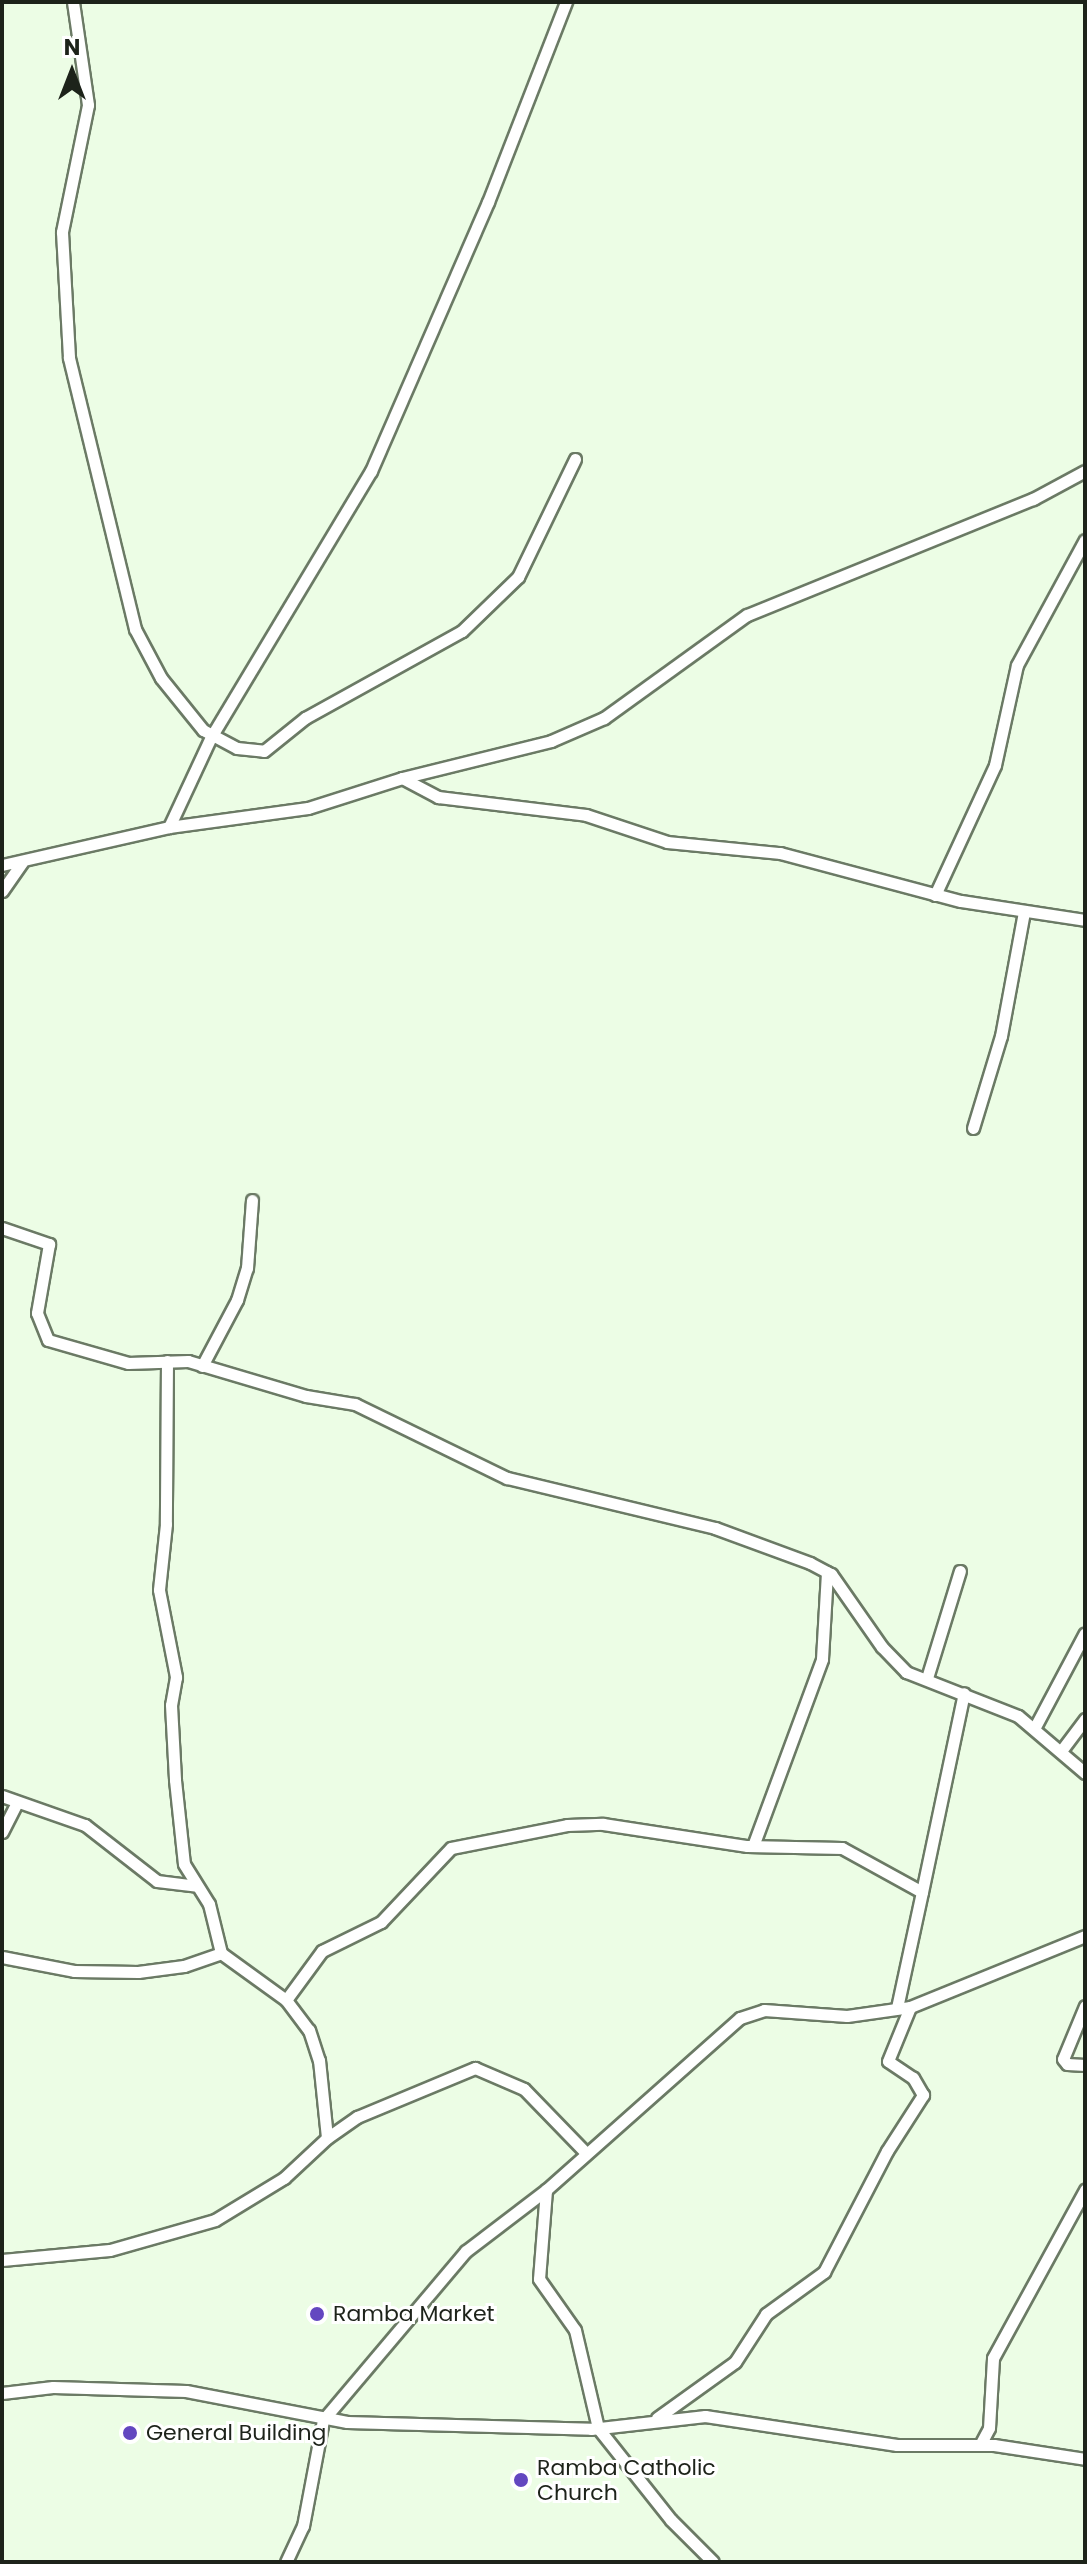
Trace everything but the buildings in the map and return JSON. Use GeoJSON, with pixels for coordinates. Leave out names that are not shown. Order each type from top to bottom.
{"type":"FeatureCollection","features":[{"type":"Feature","properties":{"kind":"street"},"geometry":{"type":"LineString","coordinates":[[73,2],[88,105],[62,232],[70,365],[135,629],[161,678],[211,737],[248,751],[264,751],[305,718],[462,631],[518,577],[575,459]]}},
{"type":"Feature","properties":{"kind":"street"},"geometry":{"type":"LineString","coordinates":[[169,827],[211,737],[371,471],[488,202],[566,2]]}},
{"type":"Feature","properties":{"kind":"street"},"geometry":{"type":"LineString","coordinates":[[2,865],[169,827],[308,808],[402,778],[582,729],[626,704],[747,615],[1033,499],[1085,471]]}},
{"type":"Feature","properties":{"kind":"street"},"geometry":{"type":"LineString","coordinates":[[935,895],[995,765],[1017,665],[1085,540]]}},
{"type":"Feature","properties":{"kind":"street"},"geometry":{"type":"LineString","coordinates":[[402,778],[438,797],[586,815],[677,844],[780,853],[935,895],[1085,920]]}},
{"type":"Feature","properties":{"kind":"street"},"geometry":{"type":"LineString","coordinates":[[2,891],[22,862]]}},
{"type":"Feature","properties":{"kind":"street"},"geometry":{"type":"LineString","coordinates":[[973,1128],[1001,1036],[1024,912]]}},
{"type":"Feature","properties":{"kind":"street"},"geometry":{"type":"LineString","coordinates":[[202,1366],[237,1300],[247,1268],[252,1200]]}},
{"type":"Feature","properties":{"kind":"street"},"geometry":{"type":"LineString","coordinates":[[2,1228],[49,1244],[37,1313],[48,1340],[128,1363],[167,1361],[202,1366],[355,1404],[499,1476],[715,1528],[827,1572],[894,1662],[911,1675],[964,1693],[1035,1727],[1085,1773]]}},
{"type":"Feature","properties":{"kind":"street"},"geometry":{"type":"LineString","coordinates":[[167,1361],[166,1524],[159,1607],[176,1671],[171,1705],[180,1841],[195,1886],[209,1904],[221,1953],[286,2000],[317,2050],[327,2138]]}},
{"type":"Feature","properties":{"kind":"street"},"geometry":{"type":"LineString","coordinates":[[927,1678],[960,1571]]}},
{"type":"Feature","properties":{"kind":"street"},"geometry":{"type":"LineString","coordinates":[[753,1846],[822,1659],[827,1572]]}},
{"type":"Feature","properties":{"kind":"street"},"geometry":{"type":"LineString","coordinates":[[1035,1727],[1085,1633]]}},
{"type":"Feature","properties":{"kind":"street"},"geometry":{"type":"LineString","coordinates":[[897,2008],[964,1693]]}},
{"type":"Feature","properties":{"kind":"street"},"geometry":{"type":"LineString","coordinates":[[1061,1751],[1085,1719]]}},
{"type":"Feature","properties":{"kind":"street"},"geometry":{"type":"LineString","coordinates":[[2,1796],[85,1825],[157,1881],[195,1886]]}},
{"type":"Feature","properties":{"kind":"street"},"geometry":{"type":"LineString","coordinates":[[2,1832],[17,1803]]}},
{"type":"Feature","properties":{"kind":"street"},"geometry":{"type":"LineString","coordinates":[[286,2000],[322,1951],[381,1922],[457,1845],[603,1824],[753,1846],[847,1849],[922,1892]]}},
{"type":"Feature","properties":{"kind":"street"},"geometry":{"type":"LineString","coordinates":[[286,2562],[303,2526],[323,2420],[466,2251],[546,2190],[584,2151],[752,2013],[847,2016],[910,2007],[1085,1936]]}},
{"type":"Feature","properties":{"kind":"street"},"geometry":{"type":"LineString","coordinates":[[2,1957],[74,1971],[138,1972],[193,1964],[221,1953]]}},
{"type":"Feature","properties":{"kind":"street"},"geometry":{"type":"LineString","coordinates":[[1084,2065],[1067,2044],[1085,2006]]}},
{"type":"Feature","properties":{"kind":"street"},"geometry":{"type":"LineString","coordinates":[[656,2418],[735,2362],[766,2314],[824,2272],[887,2151],[923,2095],[913,2078],[888,2061],[910,2007]]}},
{"type":"Feature","properties":{"kind":"street"},"geometry":{"type":"LineString","coordinates":[[2,2260],[110,2250],[215,2220],[284,2178],[327,2138],[357,2117],[475,2068],[524,2089],[584,2151]]}},
{"type":"Feature","properties":{"kind":"street"},"geometry":{"type":"LineString","coordinates":[[546,2190],[539,2279],[575,2330],[598,2428],[671,2520],[713,2562]]}},
{"type":"Feature","properties":{"kind":"street"},"geometry":{"type":"LineString","coordinates":[[980,2445],[989,2428],[993,2358],[1085,2190]]}},
{"type":"Feature","properties":{"kind":"street"},"geometry":{"type":"LineString","coordinates":[[2,2393],[53,2387],[186,2391],[323,2420],[598,2428],[656,2418],[751,2419],[897,2445],[980,2445],[1085,2459]]}},
{"type":"Feature","properties":{"kind":"place","name":"Ramba Market"},"geometry":{"type":"Point","coordinates":[317,2314]}},
{"type":"Feature","properties":{"kind":"place","name":"General Building"},"geometry":{"type":"Point","coordinates":[130,2433]}},
{"type":"Feature","properties":{"kind":"place","name":"Ramba Catholic Church"},"geometry":{"type":"Point","coordinates":[521,2480]}}]}
